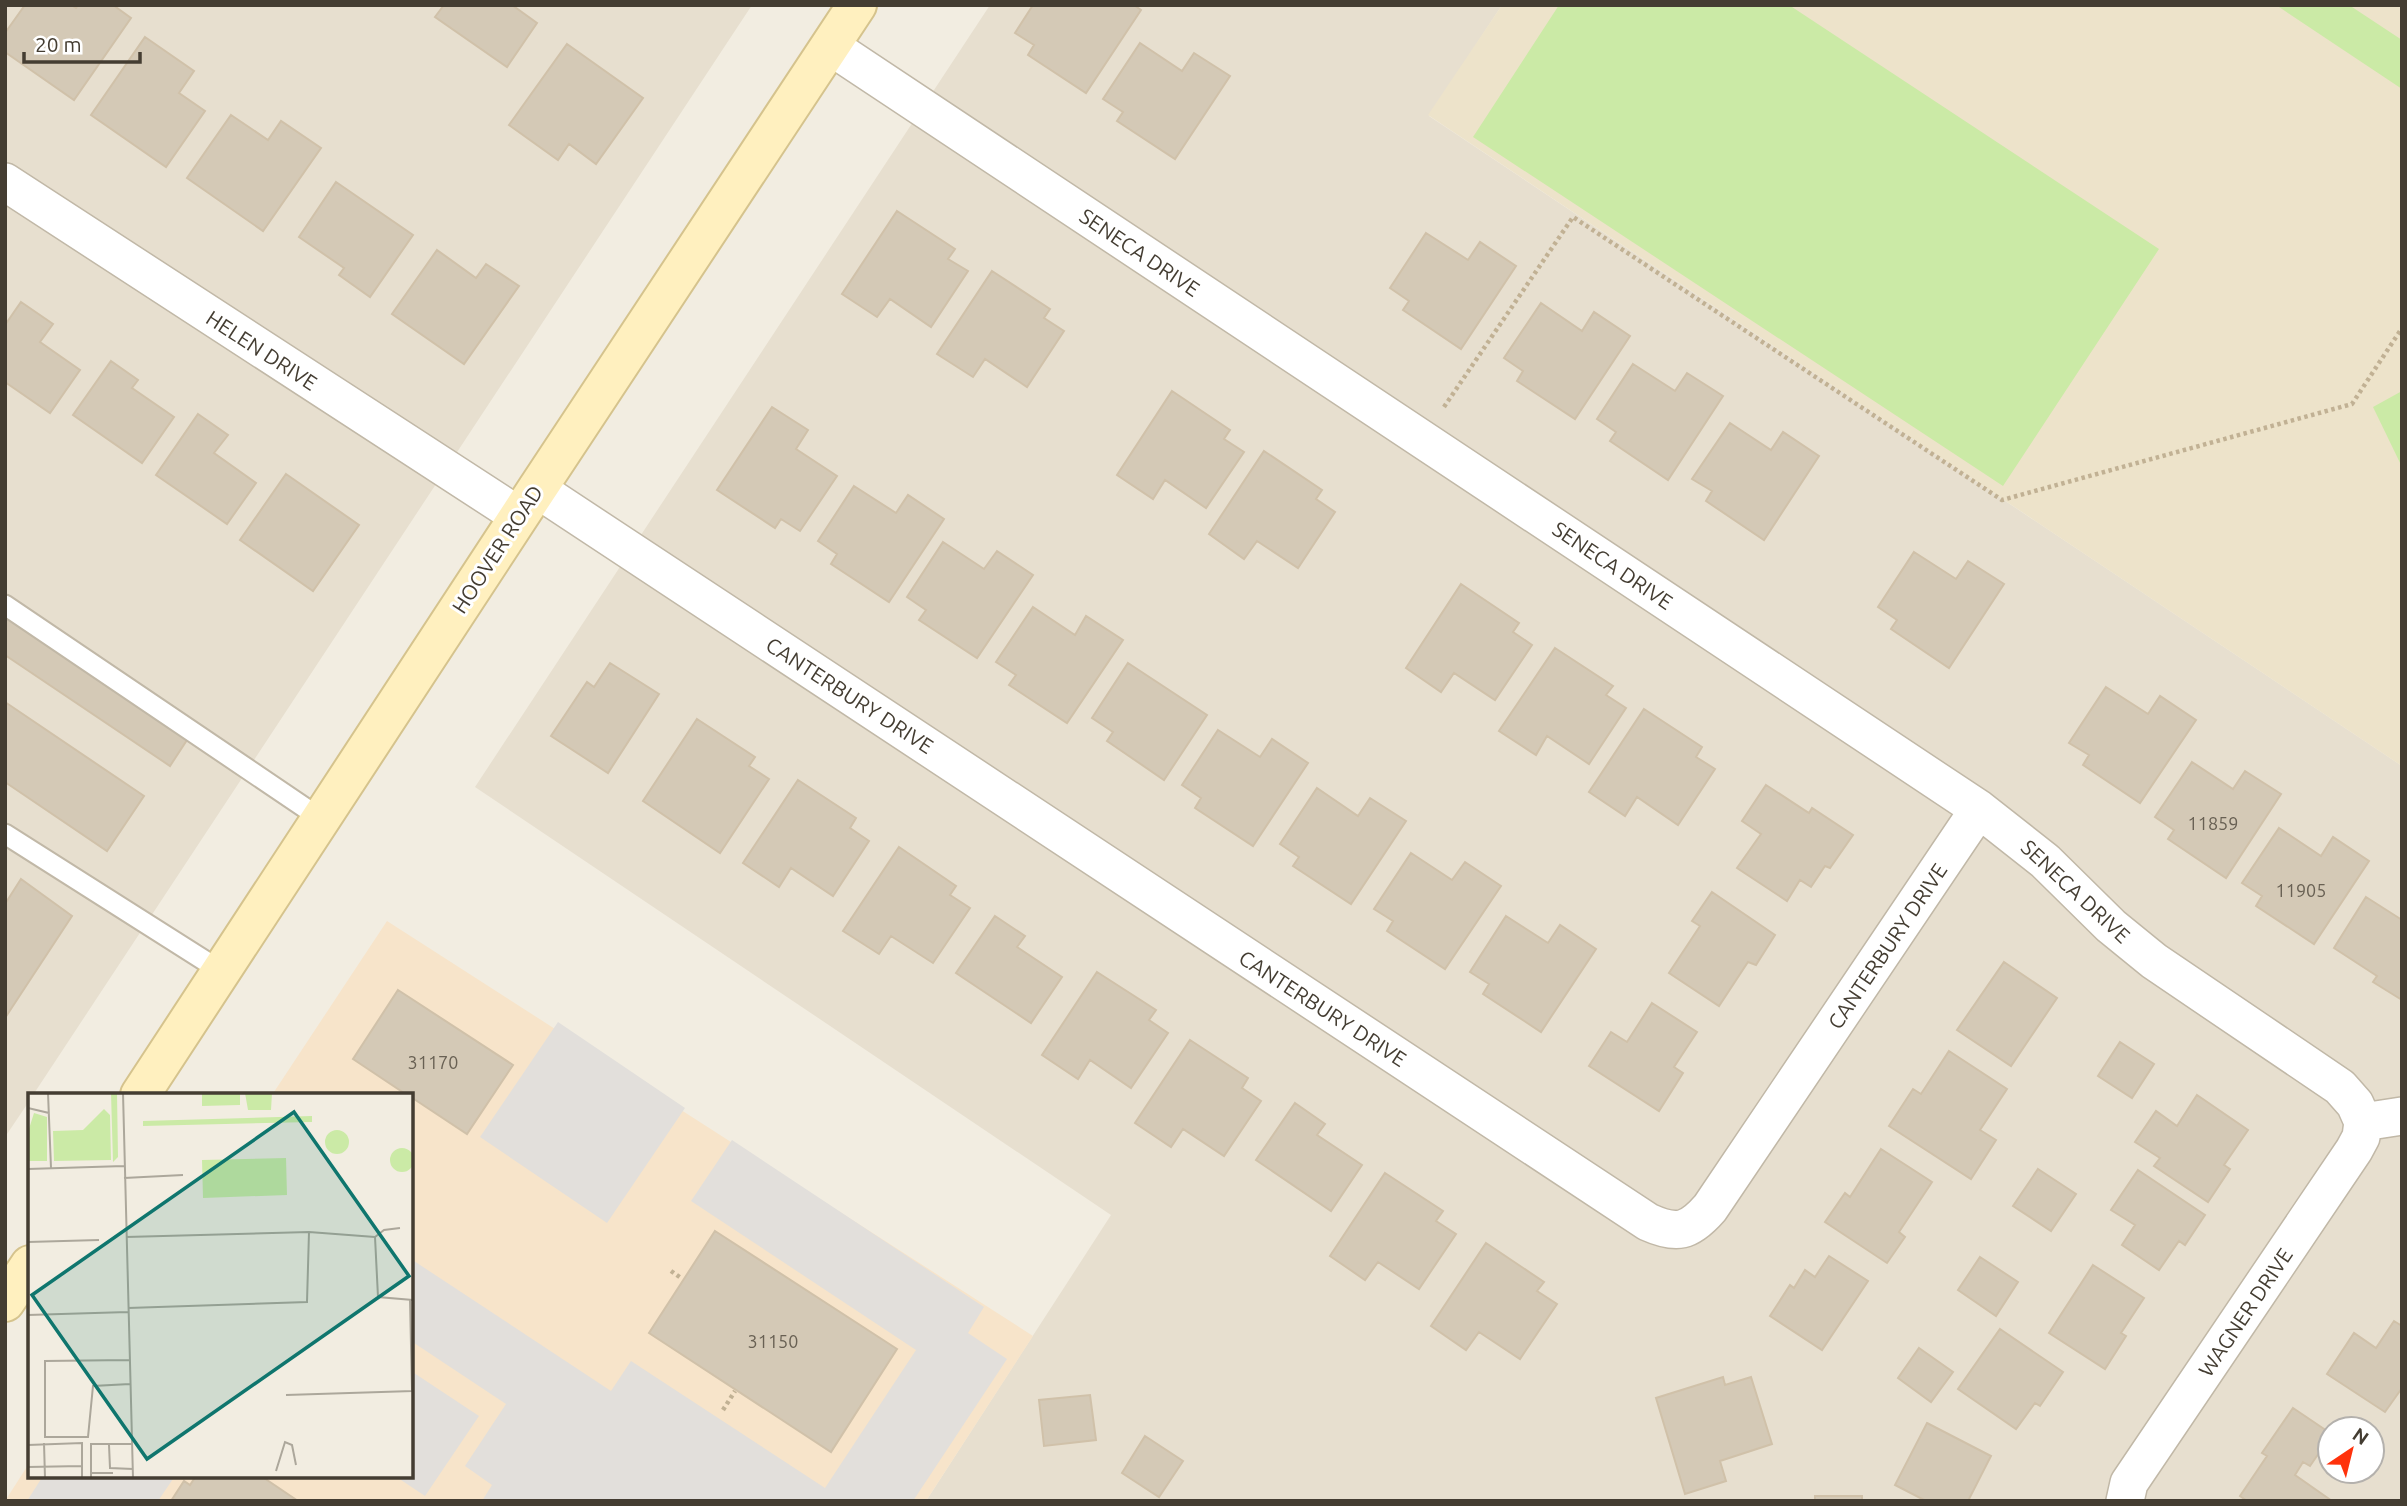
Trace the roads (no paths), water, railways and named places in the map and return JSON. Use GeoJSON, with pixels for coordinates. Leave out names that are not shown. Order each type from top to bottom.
{"type":"FeatureCollection","features":[{"type":"Feature","properties":{"kind":"main road","name":"HOOVER ROAD"},"geometry":{"type":"LineString","coordinates":[[141,1093],[857,5]]}},
{"type":"Feature","properties":{"kind":"main road"},"geometry":{"type":"LineString","coordinates":[[5,1302],[28,1268]]}},
{"type":"Feature","properties":{"kind":"street","name":"SENECA DRIVE"},"geometry":{"type":"LineString","coordinates":[[830,46],[1979,809],[2045,861],[2111,926],[2154,961],[2340,1087],[2355,1104],[2363,1122]]}},
{"type":"Feature","properties":{"kind":"street","name":"HELEN DRIVE"},"geometry":{"type":"LineString","coordinates":[[5,183],[528,503]]}},
{"type":"Feature","properties":{"kind":"street","name":"CANTERBURY DRIVE"},"geometry":{"type":"LineString","coordinates":[[528,503],[1636,1215],[1667,1230],[1684,1229],[1699,1221],[1710,1208],[1979,809]]}},
{"type":"Feature","properties":{"kind":"street"},"geometry":{"type":"LineString","coordinates":[[2363,1122],[2402,1116]]}},
{"type":"Feature","properties":{"kind":"street","name":"WAGNER DRIVE"},"geometry":{"type":"LineString","coordinates":[[2125,1501],[2129,1483],[2354,1150],[2361,1137],[2363,1122]]}},
{"type":"Feature","properties":{"kind":"lane"},"geometry":{"type":"LineString","coordinates":[[5,605],[320,818]]}},
{"type":"Feature","properties":{"kind":"lane"},"geometry":{"type":"LineString","coordinates":[[5,834],[220,971]]}}]}
